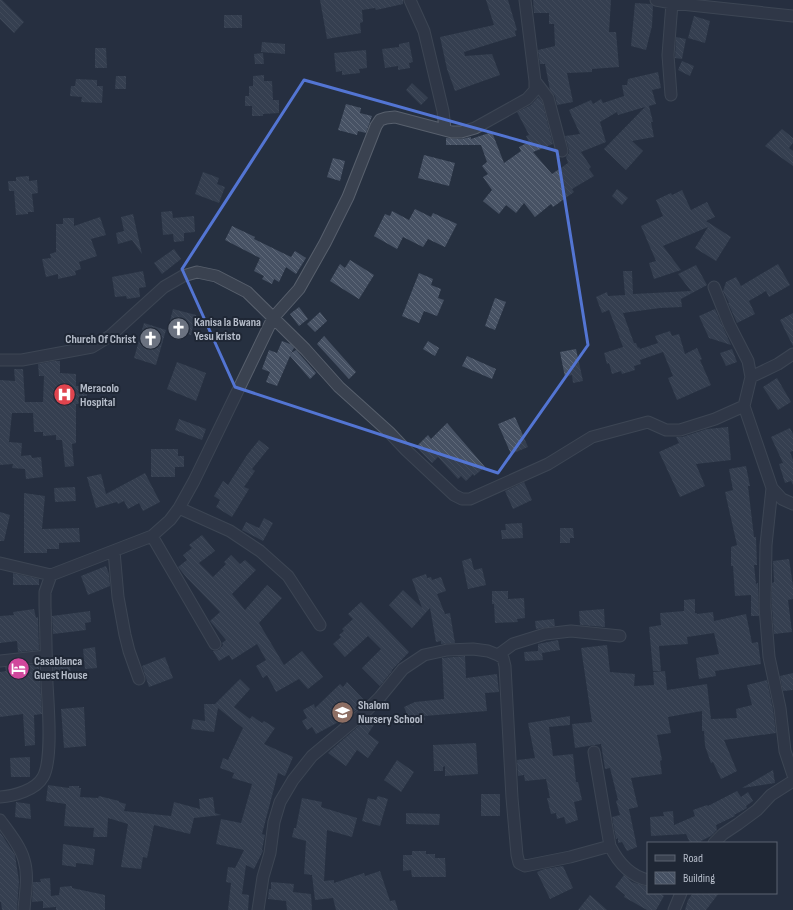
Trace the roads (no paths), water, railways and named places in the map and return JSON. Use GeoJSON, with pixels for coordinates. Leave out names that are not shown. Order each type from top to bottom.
{"type":"FeatureCollection","features":[{"type":"Feature","properties":{"kind":"street"},"geometry":{"type":"LineString","coordinates":[[410,0],[424,31],[443,111],[445,129]]}},
{"type":"Feature","properties":{"kind":"street"},"geometry":{"type":"LineString","coordinates":[[0,563],[51,575],[152,536],[170,520],[179,508],[194,481],[274,318],[299,289],[325,243],[348,197],[376,126],[380,120],[395,117],[432,128],[445,129],[452,132],[461,132],[475,128],[527,99],[535,90],[524,0]]}},
{"type":"Feature","properties":{"kind":"street"},"geometry":{"type":"LineString","coordinates":[[656,0],[793,16]]}},
{"type":"Feature","properties":{"kind":"street"},"geometry":{"type":"LineString","coordinates":[[671,95],[668,55],[672,3]]}},
{"type":"Feature","properties":{"kind":"street"},"geometry":{"type":"LineString","coordinates":[[535,81],[548,98],[562,151]]}},
{"type":"Feature","properties":{"kind":"street"},"geometry":{"type":"LineString","coordinates":[[0,360],[22,360],[92,347],[110,336],[164,287],[183,276],[197,272],[216,276],[247,292],[305,349],[339,387],[389,432],[454,495],[462,499],[470,500],[548,464],[592,437],[648,422],[666,430],[680,430],[744,406]]}},
{"type":"Feature","properties":{"kind":"street"},"geometry":{"type":"LineString","coordinates":[[714,287],[729,324],[748,361],[751,377],[744,406],[772,488],[782,499],[793,504]]}},
{"type":"Feature","properties":{"kind":"street"},"geometry":{"type":"LineString","coordinates":[[751,377],[778,364],[793,354]]}},
{"type":"Feature","properties":{"kind":"street"},"geometry":{"type":"LineString","coordinates":[[772,488],[766,544],[765,607],[769,657],[780,708],[785,751],[793,775]]}},
{"type":"Feature","properties":{"kind":"street"},"geometry":{"type":"LineString","coordinates":[[179,508],[230,531],[260,551],[288,576],[320,625]]}},
{"type":"Feature","properties":{"kind":"street"},"geometry":{"type":"LineString","coordinates":[[152,536],[215,644]]}},
{"type":"Feature","properties":{"kind":"street"},"geometry":{"type":"LineString","coordinates":[[114,551],[118,597],[125,635],[139,679]]}},
{"type":"Feature","properties":{"kind":"street"},"geometry":{"type":"LineString","coordinates":[[0,798],[7,797],[33,787],[43,778],[47,768],[49,742],[45,592],[51,575]]}},
{"type":"Feature","properties":{"kind":"street"},"geometry":{"type":"LineString","coordinates":[[498,655],[512,644],[545,634],[571,631],[620,636]]}},
{"type":"Feature","properties":{"kind":"street"},"geometry":{"type":"LineString","coordinates":[[258,910],[263,877],[270,854],[274,822],[280,802],[293,780],[312,756],[367,710],[404,669],[424,655],[447,650],[473,649],[488,651],[503,658],[505,666],[512,798],[519,863],[525,866],[570,857],[610,846]]}},
{"type":"Feature","properties":{"kind":"street"},"geometry":{"type":"LineString","coordinates":[[0,661],[46,656]]}},
{"type":"Feature","properties":{"kind":"street"},"geometry":{"type":"LineString","coordinates":[[594,752],[610,846],[615,856],[632,874],[647,880]]}},
{"type":"Feature","properties":{"kind":"street"},"geometry":{"type":"LineString","coordinates":[[715,842],[723,834],[757,810],[771,795],[793,781]]}},
{"type":"Feature","properties":{"kind":"street"},"geometry":{"type":"LineString","coordinates":[[0,820],[13,838],[24,859],[27,874],[24,910]]}},
{"type":"Feature","properties":{"kind":"street"},"geometry":{"type":"LineString","coordinates":[[674,910],[681,894]]}},
{"type":"Feature","properties":{"kind":"place","name":"Kanisa la Bwana Yesu kristo"},"geometry":{"type":"Point","coordinates":[179,329]}},
{"type":"Feature","properties":{"kind":"place","name":"Church Of Christ"},"geometry":{"type":"Point","coordinates":[151,339]}},
{"type":"Feature","properties":{"kind":"place","name":"Meracolo Hospital"},"geometry":{"type":"Point","coordinates":[65,395]}},
{"type":"Feature","properties":{"kind":"place","name":"Casablanca Guest House"},"geometry":{"type":"Point","coordinates":[19,668]}},
{"type":"Feature","properties":{"kind":"place","name":"Shalom Nursery School"},"geometry":{"type":"Point","coordinates":[342,712]}}]}
